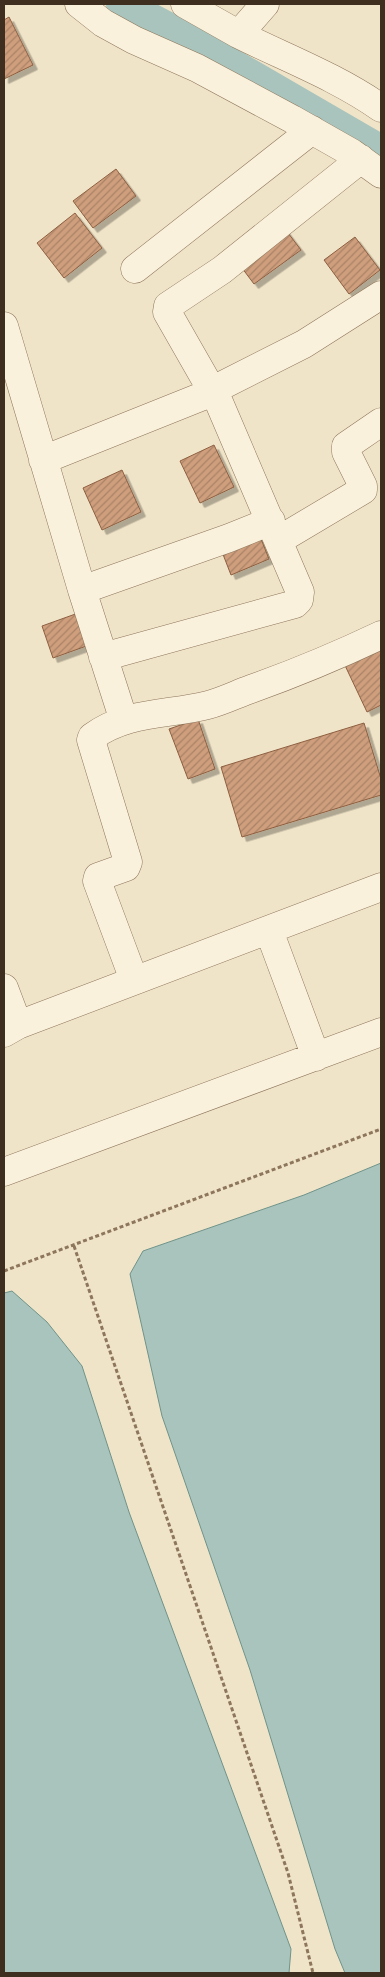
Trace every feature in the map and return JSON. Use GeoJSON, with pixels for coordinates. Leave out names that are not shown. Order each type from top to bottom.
{"type":"FeatureCollection","features":[{"type":"Feature","properties":{"kind":"street"},"geometry":{"type":"LineString","coordinates":[[79,4],[103,23],[134,40],[198,68],[312,130],[371,167],[168,306],[167,312],[214,394],[275,530],[300,592],[299,600],[295,604],[104,657]]}},
{"type":"Feature","properties":{"kind":"street"},"geometry":{"type":"LineString","coordinates":[[185,4],[239,34],[305,64],[367,98],[381,108]]}},
{"type":"Feature","properties":{"kind":"street"},"geometry":{"type":"LineString","coordinates":[[239,34],[265,4]]}},
{"type":"Feature","properties":{"kind":"street"},"geometry":{"type":"LineString","coordinates":[[135,269],[312,130]]}},
{"type":"Feature","properties":{"kind":"street"},"geometry":{"type":"LineString","coordinates":[[43,460],[214,394],[219,387],[304,344],[381,295]]}},
{"type":"Feature","properties":{"kind":"street"},"geometry":{"type":"LineString","coordinates":[[4,326],[82,590],[124,720]]}},
{"type":"Feature","properties":{"kind":"street"},"geometry":{"type":"LineString","coordinates":[[82,590],[212,544],[275,530],[362,490],[363,486],[346,452],[346,446],[381,422]]}},
{"type":"Feature","properties":{"kind":"street"},"geometry":{"type":"LineString","coordinates":[[134,980],[97,881],[98,878],[126,867],[128,862],[91,740],[94,735],[124,720],[149,714],[209,705],[344,653],[381,635]]}},
{"type":"Feature","properties":{"kind":"street"},"geometry":{"type":"LineString","coordinates":[[4,988],[11,1029],[134,980],[381,888]]}},
{"type":"Feature","properties":{"kind":"street"},"geometry":{"type":"LineString","coordinates":[[274,944],[316,1057]]}},
{"type":"Feature","properties":{"kind":"street"},"geometry":{"type":"LineString","coordinates":[[4,1172],[381,1032]]}},
{"type":"Feature","properties":{"kind":"path"},"geometry":{"type":"LineString","coordinates":[[4,1271],[381,1129]]}},
{"type":"Feature","properties":{"kind":"path"},"geometry":{"type":"LineString","coordinates":[[74,1246],[288,1873],[313,1973]]}},
{"type":"Feature","properties":{"kind":"water"},"geometry":{"type":"Polygon","coordinates":[[[381,1163],[381,1973],[345,1973],[335,1949],[250,1670],[162,1416],[130,1274],[143,1251],[304,1195],[381,1163]]]}},
{"type":"Feature","properties":{"kind":"water"},"geometry":{"type":"Polygon","coordinates":[[[12,1291],[47,1322],[82,1366],[129,1512],[291,1949],[289,1973],[4,1973],[4,1293],[12,1291]]]}},
{"type":"Feature","properties":{"kind":"building"},"geometry":{"type":"Polygon","coordinates":[[[9,17],[33,65],[4,79],[4,20],[9,17]]]}},
{"type":"Feature","properties":{"kind":"building"},"geometry":{"type":"Polygon","coordinates":[[[116,169],[136,196],[93,228],[73,201],[116,169]]]}},
{"type":"Feature","properties":{"kind":"building"},"geometry":{"type":"Polygon","coordinates":[[[75,213],[102,248],[64,278],[37,243],[75,213]]]}},
{"type":"Feature","properties":{"kind":"building"},"geometry":{"type":"Polygon","coordinates":[[[285,229],[301,250],[254,284],[239,264],[285,229]]]}},
{"type":"Feature","properties":{"kind":"building"},"geometry":{"type":"Polygon","coordinates":[[[355,237],[380,270],[349,294],[324,260],[355,237]]]}},
{"type":"Feature","properties":{"kind":"building"},"geometry":{"type":"Polygon","coordinates":[[[214,445],[234,487],[200,503],[180,461],[214,445]]]}},
{"type":"Feature","properties":{"kind":"building"},"geometry":{"type":"Polygon","coordinates":[[[122,470],[141,512],[102,530],[83,488],[122,470]]]}},
{"type":"Feature","properties":{"kind":"building"},"geometry":{"type":"Polygon","coordinates":[[[257,529],[269,559],[231,575],[219,544],[257,529]]]}},
{"type":"Feature","properties":{"kind":"building"},"geometry":{"type":"Polygon","coordinates":[[[81,612],[92,644],[53,658],[42,626],[81,612]]]}},
{"type":"Feature","properties":{"kind":"building"},"geometry":{"type":"Polygon","coordinates":[[[381,642],[381,705],[367,712],[341,657],[381,642]]]}},
{"type":"Feature","properties":{"kind":"building"},"geometry":{"type":"Polygon","coordinates":[[[198,719],[215,769],[188,779],[169,729],[198,719]]]}},
{"type":"Feature","properties":{"kind":"building"},"geometry":{"type":"Polygon","coordinates":[[[364,723],[381,779],[381,795],[242,837],[221,767],[364,723]]]}},
{"type":"Feature","properties":{"kind":"waterway"},"geometry":{"type":"LineString","coordinates":[[122,4],[183,36],[381,151]]}}]}
